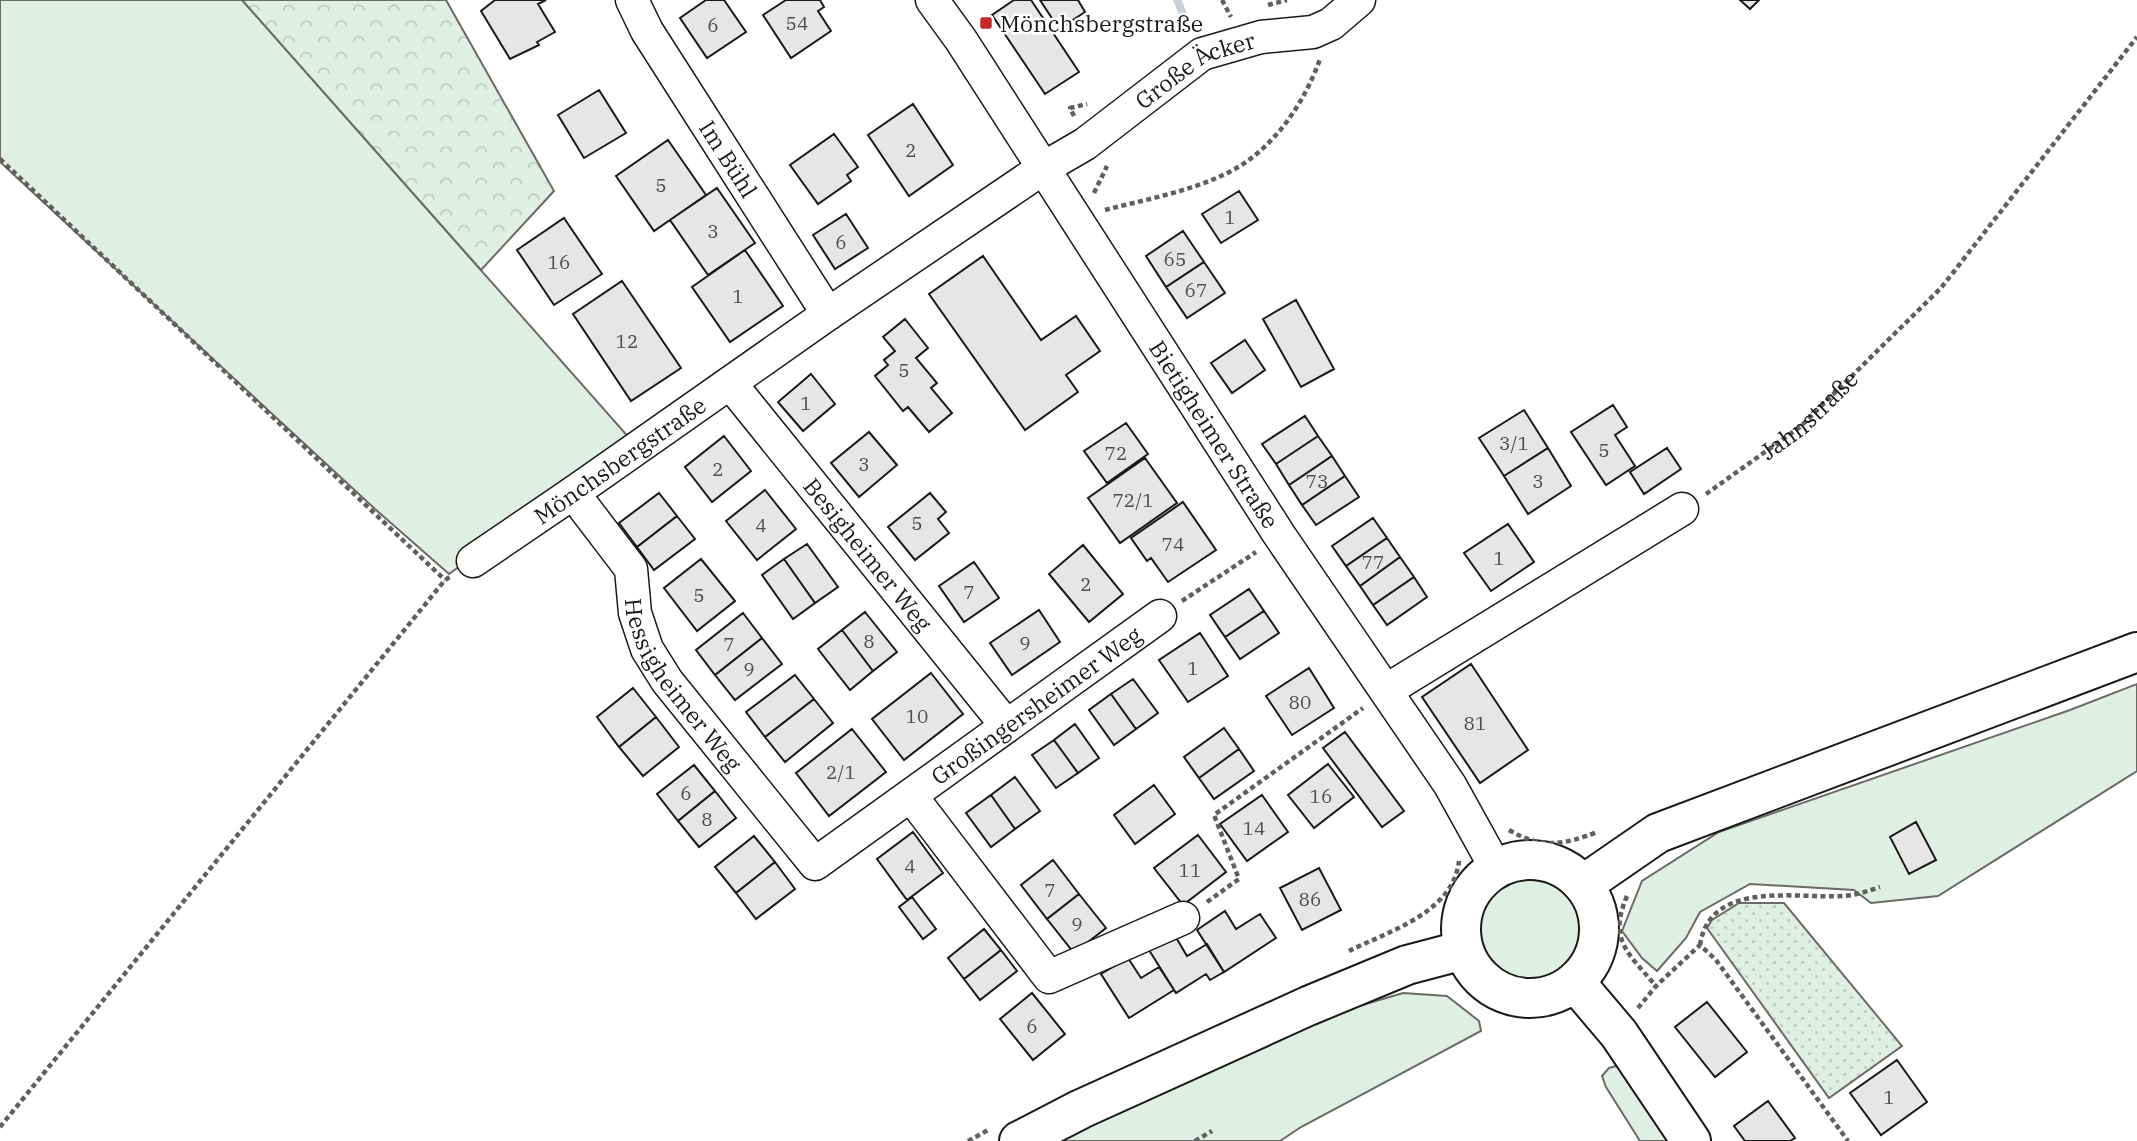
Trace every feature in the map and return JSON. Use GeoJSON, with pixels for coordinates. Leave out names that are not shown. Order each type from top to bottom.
{"type":"FeatureCollection","features":[{"type":"Feature","properties":{"kind":"main road"},"geometry":{"type":"LineString","coordinates":[[1597,854],[1596,905],[1600,924],[1599,944],[1592,962],[1575,982],[1562,991],[1540,998],[1517,997],[1490,986],[1476,972],[1464,950],[1461,924],[1464,908],[1477,885],[1487,853],[1520,860],[1539,860],[1558,865],[1574,874],[1597,854],[2137,652]]}},
{"type":"Feature","properties":{"kind":"main road"},"geometry":{"type":"LineString","coordinates":[[1010,1132],[1081,1109],[1308,1006],[1407,965],[1464,950]]}},
{"type":"Feature","properties":{"kind":"main road"},"geometry":{"type":"LineString","coordinates":[[1575,982],[1619,1034],[1691,1141]]}},
{"type":"Feature","properties":{"kind":"street","name":"Im Bühl"},"geometry":{"type":"LineString","coordinates":[[632,0],[647,31],[828,314]]}},
{"type":"Feature","properties":{"kind":"street","name":"Bietigheimer Straße"},"geometry":{"type":"LineString","coordinates":[[932,0],[961,40],[1280,536],[1450,785],[1487,853]]}},
{"type":"Feature","properties":{"kind":"street","name":"Große Äcker"},"geometry":{"type":"LineString","coordinates":[[1042,169],[1085,144],[1202,54],[1261,37],[1313,32],[1331,24],[1359,0]]}},
{"type":"Feature","properties":{"kind":"street","name":"Mönchsbergstraße"},"geometry":{"type":"LineString","coordinates":[[473,561],[1042,169]]}},
{"type":"Feature","properties":{"kind":"street","name":"Besigheimer Weg"},"geometry":{"type":"LineString","coordinates":[[730,383],[1006,725]]}},
{"type":"Feature","properties":{"kind":"street","name":"Hessigheimer Weg"},"geometry":{"type":"LineString","coordinates":[[573,494],[631,569],[635,612],[647,649],[667,681],[815,864]]}},
{"type":"Feature","properties":{"kind":"street"},"geometry":{"type":"LineString","coordinates":[[1387,691],[1682,509]]}},
{"type":"Feature","properties":{"kind":"street","name":"Großingersheimer Weg"},"geometry":{"type":"LineString","coordinates":[[815,864],[1160,616]]}},
{"type":"Feature","properties":{"kind":"street","name":"Großingersheimer Weg"},"geometry":{"type":"LineString","coordinates":[[911,796],[1049,977],[1183,918]]}},
{"type":"Feature","properties":{"kind":"path"},"geometry":{"type":"LineString","coordinates":[[1073,217],[1201,183],[1233,170],[1264,148],[1292,114],[1313,78],[1331,24]]}},
{"type":"Feature","properties":{"kind":"path","name":"Jahnstraße"},"geometry":{"type":"LineString","coordinates":[[1682,509],[1730,479],[1800,427],[1941,288],[2137,37]]}},
{"type":"Feature","properties":{"kind":"path"},"geometry":{"type":"LineString","coordinates":[[0,159],[445,580],[0,1127]]}},
{"type":"Feature","properties":{"kind":"path"},"geometry":{"type":"LineString","coordinates":[[1160,616],[1280,536]]}},
{"type":"Feature","properties":{"kind":"path"},"geometry":{"type":"LineString","coordinates":[[1183,918],[1239,879],[1214,815],[1387,691]]}},
{"type":"Feature","properties":{"kind":"path"},"geometry":{"type":"LineString","coordinates":[[1340,955],[1426,913],[1447,892],[1455,878],[1459,864],[1458,849],[1487,853],[1498,825],[1541,844],[1563,843],[1597,854],[1628,893],[1619,914],[1618,933],[1629,954],[1656,986],[1700,945],[1702,932],[1709,918],[1737,900],[1843,896],[1880,887]]}},
{"type":"Feature","properties":{"kind":"path"},"geometry":{"type":"LineString","coordinates":[[1700,945],[1716,960],[1848,1141]]}},
{"type":"Feature","properties":{"kind":"path"},"geometry":{"type":"LineString","coordinates":[[1195,1141],[1212,1131]]}},
{"type":"Feature","properties":{"kind":"path"},"geometry":{"type":"LineString","coordinates":[[968,1141],[1010,1132]]}},
{"type":"Feature","properties":{"kind":"green space"},"geometry":{"type":"Polygon","coordinates":[[[0,0],[242,0],[632,441],[449,574],[375,509],[0,162],[0,0]]]}},
{"type":"Feature","properties":{"kind":"green space"},"geometry":{"type":"Polygon","coordinates":[[[242,0],[446,0],[554,191],[481,270],[242,0]]]}},
{"type":"Feature","properties":{"kind":"green space"},"geometry":{"type":"Polygon","coordinates":[[[2137,684],[2137,771],[1938,896],[1871,903],[1854,890],[1750,884],[1700,912],[1686,938],[1657,971],[1642,958],[1622,931],[1642,881],[1719,832],[2070,710],[2137,684]]]}},
{"type":"Feature","properties":{"kind":"green space"},"geometry":{"type":"Polygon","coordinates":[[[1532,878],[1552,882],[1570,893],[1581,911],[1585,931],[1581,951],[1570,969],[1552,980],[1532,984],[1512,980],[1494,969],[1483,951],[1479,931],[1483,911],[1494,893],[1512,882],[1532,878]]]}},
{"type":"Feature","properties":{"kind":"green space"},"geometry":{"type":"Polygon","coordinates":[[[1739,903],[1784,903],[1902,1046],[1829,1098],[1707,928],[1712,920],[1739,903]]]}},
{"type":"Feature","properties":{"kind":"green space"},"geometry":{"type":"Polygon","coordinates":[[[1403,993],[1447,996],[1479,1021],[1481,1031],[1301,1127],[1280,1141],[1055,1141],[1342,1011],[1403,993]]]}},
{"type":"Feature","properties":{"kind":"green space"},"geometry":{"type":"Polygon","coordinates":[[[1620,1065],[1675,1141],[1640,1141],[1602,1076],[1609,1068],[1620,1065]]]}},
{"type":"Feature","properties":{"kind":"building"},"geometry":{"type":"Polygon","coordinates":[[[495,0],[546,0],[538,4],[555,32],[537,42],[539,45],[510,59],[481,11],[495,0]]]}},
{"type":"Feature","properties":{"kind":"building"},"geometry":{"type":"Polygon","coordinates":[[[706,0],[724,0],[746,32],[707,58],[680,18],[706,0]]]}},
{"type":"Feature","properties":{"kind":"building"},"geometry":{"type":"Polygon","coordinates":[[[786,0],[820,0],[824,7],[818,11],[831,31],[791,58],[763,15],[786,0]]]}},
{"type":"Feature","properties":{"kind":"building"},"geometry":{"type":"Polygon","coordinates":[[[1014,0],[1031,0],[1079,72],[1045,94],[992,15],[1014,0]]]}},
{"type":"Feature","properties":{"kind":"building"},"geometry":{"type":"Polygon","coordinates":[[[1040,0],[1078,0],[1085,12],[1059,29],[1040,0]]]}},
{"type":"Feature","properties":{"kind":"building"},"geometry":{"type":"Polygon","coordinates":[[[1740,0],[1759,0],[1750,9],[1740,0]]]}},
{"type":"Feature","properties":{"kind":"building"},"geometry":{"type":"Polygon","coordinates":[[[599,90],[626,133],[584,158],[558,115],[599,90]]]}},
{"type":"Feature","properties":{"kind":"building"},"geometry":{"type":"Polygon","coordinates":[[[913,104],[953,165],[909,196],[868,135],[913,104]]]}},
{"type":"Feature","properties":{"kind":"building"},"geometry":{"type":"Polygon","coordinates":[[[834,134],[858,167],[847,175],[851,181],[818,204],[790,165],[834,134]]]}},
{"type":"Feature","properties":{"kind":"building"},"geometry":{"type":"Polygon","coordinates":[[[668,140],[706,195],[654,231],[616,176],[668,140]]]}},
{"type":"Feature","properties":{"kind":"building"},"geometry":{"type":"Polygon","coordinates":[[[717,188],[755,243],[708,275],[670,220],[717,188]]]}},
{"type":"Feature","properties":{"kind":"building"},"geometry":{"type":"Polygon","coordinates":[[[1239,191],[1258,220],[1221,243],[1202,214],[1239,191]]]}},
{"type":"Feature","properties":{"kind":"building"},"geometry":{"type":"Polygon","coordinates":[[[846,214],[868,248],[835,269],[813,235],[846,214]]]}},
{"type":"Feature","properties":{"kind":"building"},"geometry":{"type":"Polygon","coordinates":[[[564,218],[602,274],[554,305],[517,250],[564,218]]]}},
{"type":"Feature","properties":{"kind":"building"},"geometry":{"type":"Polygon","coordinates":[[[1183,231],[1204,262],[1166,287],[1146,256],[1183,231]]]}},
{"type":"Feature","properties":{"kind":"building"},"geometry":{"type":"Polygon","coordinates":[[[745,250],[783,306],[730,342],[692,287],[745,250]]]}},
{"type":"Feature","properties":{"kind":"building"},"geometry":{"type":"Polygon","coordinates":[[[983,256],[1041,340],[1076,316],[1100,351],[1066,375],[1078,392],[1025,430],[929,294],[983,256]]]}},
{"type":"Feature","properties":{"kind":"building"},"geometry":{"type":"Polygon","coordinates":[[[1204,262],[1225,293],[1187,318],[1166,287],[1204,262]]]}},
{"type":"Feature","properties":{"kind":"building"},"geometry":{"type":"Polygon","coordinates":[[[622,281],[681,368],[631,401],[573,314],[622,281]]]}},
{"type":"Feature","properties":{"kind":"building"},"geometry":{"type":"Polygon","coordinates":[[[1296,300],[1334,369],[1301,387],[1263,319],[1296,300]]]}},
{"type":"Feature","properties":{"kind":"building"},"geometry":{"type":"Polygon","coordinates":[[[905,319],[928,348],[916,358],[937,383],[931,388],[952,413],[929,432],[908,407],[903,411],[875,376],[888,365],[884,360],[895,351],[883,337],[905,319]]]}},
{"type":"Feature","properties":{"kind":"building"},"geometry":{"type":"Polygon","coordinates":[[[1245,340],[1265,370],[1232,393],[1211,363],[1245,340]]]}},
{"type":"Feature","properties":{"kind":"building"},"geometry":{"type":"Polygon","coordinates":[[[811,374],[835,404],[803,431],[778,402],[811,374]]]}},
{"type":"Feature","properties":{"kind":"building"},"geometry":{"type":"Polygon","coordinates":[[[1613,405],[1627,427],[1615,435],[1635,466],[1606,485],[1571,432],[1613,405]]]}},
{"type":"Feature","properties":{"kind":"building"},"geometry":{"type":"Polygon","coordinates":[[[1524,410],[1548,448],[1504,476],[1479,438],[1524,410]]]}},
{"type":"Feature","properties":{"kind":"building"},"geometry":{"type":"Polygon","coordinates":[[[1305,416],[1318,436],[1276,464],[1262,444],[1305,416]]]}},
{"type":"Feature","properties":{"kind":"building"},"geometry":{"type":"Polygon","coordinates":[[[1126,423],[1148,454],[1107,483],[1084,451],[1126,423]]]}},
{"type":"Feature","properties":{"kind":"building"},"geometry":{"type":"Polygon","coordinates":[[[869,432],[897,465],[859,497],[831,463],[869,432]]]}},
{"type":"Feature","properties":{"kind":"building"},"geometry":{"type":"Polygon","coordinates":[[[724,436],[751,471],[712,502],[685,467],[724,436]]]}},
{"type":"Feature","properties":{"kind":"building"},"geometry":{"type":"Polygon","coordinates":[[[1318,436],[1332,456],[1289,485],[1276,464],[1318,436]]]}},
{"type":"Feature","properties":{"kind":"building"},"geometry":{"type":"Polygon","coordinates":[[[1548,448],[1571,486],[1528,514],[1504,476],[1548,448]]]}},
{"type":"Feature","properties":{"kind":"building"},"geometry":{"type":"Polygon","coordinates":[[[1667,448],[1681,469],[1644,494],[1630,472],[1667,448]]]}},
{"type":"Feature","properties":{"kind":"building"},"geometry":{"type":"Polygon","coordinates":[[[1332,456],[1345,476],[1302,505],[1289,485],[1332,456]]]}},
{"type":"Feature","properties":{"kind":"building"},"geometry":{"type":"Polygon","coordinates":[[[1145,458],[1177,503],[1120,543],[1088,498],[1145,458]]]}},
{"type":"Feature","properties":{"kind":"building"},"geometry":{"type":"Polygon","coordinates":[[[1345,476],[1359,497],[1316,525],[1302,505],[1345,476]]]}},
{"type":"Feature","properties":{"kind":"building"},"geometry":{"type":"Polygon","coordinates":[[[765,490],[796,529],[757,560],[726,521],[765,490]]]}},
{"type":"Feature","properties":{"kind":"building"},"geometry":{"type":"Polygon","coordinates":[[[659,493],[677,516],[637,547],[619,523],[659,493]]]}},
{"type":"Feature","properties":{"kind":"building"},"geometry":{"type":"Polygon","coordinates":[[[930,493],[946,512],[938,519],[949,533],[915,560],[888,527],[930,493]]]}},
{"type":"Feature","properties":{"kind":"building"},"geometry":{"type":"Polygon","coordinates":[[[1183,502],[1216,550],[1168,582],[1151,558],[1147,561],[1131,538],[1183,502]]]}},
{"type":"Feature","properties":{"kind":"building"},"geometry":{"type":"Polygon","coordinates":[[[677,516],[695,539],[654,570],[637,547],[677,516]]]}},
{"type":"Feature","properties":{"kind":"building"},"geometry":{"type":"Polygon","coordinates":[[[1373,518],[1387,538],[1346,566],[1332,546],[1373,518]]]}},
{"type":"Feature","properties":{"kind":"building"},"geometry":{"type":"Polygon","coordinates":[[[1508,524],[1534,562],[1491,591],[1464,553],[1508,524]]]}},
{"type":"Feature","properties":{"kind":"building"},"geometry":{"type":"Polygon","coordinates":[[[1387,538],[1400,557],[1360,586],[1346,566],[1387,538]]]}},
{"type":"Feature","properties":{"kind":"building"},"geometry":{"type":"Polygon","coordinates":[[[807,544],[838,587],[815,603],[784,559],[807,544]]]}},
{"type":"Feature","properties":{"kind":"building"},"geometry":{"type":"Polygon","coordinates":[[[1083,545],[1123,594],[1089,622],[1049,574],[1083,545]]]}},
{"type":"Feature","properties":{"kind":"building"},"geometry":{"type":"Polygon","coordinates":[[[1400,557],[1414,577],[1373,605],[1360,586],[1400,557]]]}},
{"type":"Feature","properties":{"kind":"building"},"geometry":{"type":"Polygon","coordinates":[[[701,559],[735,601],[697,631],[664,588],[701,559]]]}},
{"type":"Feature","properties":{"kind":"building"},"geometry":{"type":"Polygon","coordinates":[[[784,559],[815,603],[793,619],[762,575],[784,559]]]}},
{"type":"Feature","properties":{"kind":"building"},"geometry":{"type":"Polygon","coordinates":[[[974,562],[999,598],[964,622],[939,586],[974,562]]]}},
{"type":"Feature","properties":{"kind":"building"},"geometry":{"type":"Polygon","coordinates":[[[1414,577],[1427,597],[1387,625],[1373,605],[1414,577]]]}},
{"type":"Feature","properties":{"kind":"building"},"geometry":{"type":"Polygon","coordinates":[[[1249,589],[1264,611],[1225,637],[1210,615],[1249,589]]]}},
{"type":"Feature","properties":{"kind":"building"},"geometry":{"type":"Polygon","coordinates":[[[1039,610],[1060,642],[1012,675],[990,643],[1039,610]]]}},
{"type":"Feature","properties":{"kind":"building"},"geometry":{"type":"Polygon","coordinates":[[[1264,611],[1279,633],[1240,659],[1225,637],[1264,611]]]}},
{"type":"Feature","properties":{"kind":"building"},"geometry":{"type":"Polygon","coordinates":[[[865,612],[897,652],[873,671],[842,630],[865,612]]]}},
{"type":"Feature","properties":{"kind":"building"},"geometry":{"type":"Polygon","coordinates":[[[743,613],[762,638],[715,675],[696,650],[743,613]]]}},
{"type":"Feature","properties":{"kind":"building"},"geometry":{"type":"Polygon","coordinates":[[[842,630],[873,671],[850,690],[818,649],[842,630]]]}},
{"type":"Feature","properties":{"kind":"building"},"geometry":{"type":"Polygon","coordinates":[[[1200,633],[1228,676],[1188,702],[1159,660],[1200,633]]]}},
{"type":"Feature","properties":{"kind":"building"},"geometry":{"type":"Polygon","coordinates":[[[762,638],[782,664],[735,700],[715,675],[762,638]]]}},
{"type":"Feature","properties":{"kind":"building"},"geometry":{"type":"Polygon","coordinates":[[[1471,664],[1528,750],[1480,783],[1422,697],[1471,664]]]}},
{"type":"Feature","properties":{"kind":"building"},"geometry":{"type":"Polygon","coordinates":[[[1309,668],[1334,708],[1292,735],[1266,696],[1309,668]]]}},
{"type":"Feature","properties":{"kind":"building"},"geometry":{"type":"Polygon","coordinates":[[[931,673],[963,714],[904,760],[872,719],[931,673]]]}},
{"type":"Feature","properties":{"kind":"building"},"geometry":{"type":"Polygon","coordinates":[[[795,675],[814,699],[765,737],[746,712],[795,675]]]}},
{"type":"Feature","properties":{"kind":"building"},"geometry":{"type":"Polygon","coordinates":[[[1133,679],[1158,713],[1136,729],[1111,694],[1133,679]]]}},
{"type":"Feature","properties":{"kind":"building"},"geometry":{"type":"Polygon","coordinates":[[[633,688],[656,717],[619,747],[597,717],[633,688]]]}},
{"type":"Feature","properties":{"kind":"building"},"geometry":{"type":"Polygon","coordinates":[[[1111,694],[1136,729],[1114,745],[1089,710],[1111,694]]]}},
{"type":"Feature","properties":{"kind":"building"},"geometry":{"type":"Polygon","coordinates":[[[814,699],[833,723],[785,762],[765,737],[814,699]]]}},
{"type":"Feature","properties":{"kind":"building"},"geometry":{"type":"Polygon","coordinates":[[[656,717],[679,747],[643,776],[619,747],[656,717]]]}},
{"type":"Feature","properties":{"kind":"building"},"geometry":{"type":"Polygon","coordinates":[[[1075,724],[1099,758],[1078,773],[1054,740],[1075,724]]]}},
{"type":"Feature","properties":{"kind":"building"},"geometry":{"type":"Polygon","coordinates":[[[1224,728],[1239,749],[1199,778],[1184,757],[1224,728]]]}},
{"type":"Feature","properties":{"kind":"building"},"geometry":{"type":"Polygon","coordinates":[[[852,729],[886,772],[829,816],[796,773],[852,729]]]}},
{"type":"Feature","properties":{"kind":"building"},"geometry":{"type":"Polygon","coordinates":[[[1345,732],[1404,811],[1382,827],[1323,748],[1345,732]]]}},
{"type":"Feature","properties":{"kind":"building"},"geometry":{"type":"Polygon","coordinates":[[[1054,740],[1078,773],[1056,788],[1032,755],[1054,740]]]}},
{"type":"Feature","properties":{"kind":"building"},"geometry":{"type":"Polygon","coordinates":[[[1239,749],[1254,771],[1214,799],[1199,778],[1239,749]]]}},
{"type":"Feature","properties":{"kind":"building"},"geometry":{"type":"Polygon","coordinates":[[[1328,764],[1354,797],[1314,828],[1288,795],[1328,764]]]}},
{"type":"Feature","properties":{"kind":"building"},"geometry":{"type":"Polygon","coordinates":[[[694,765],[715,791],[678,821],[657,794],[694,765]]]}},
{"type":"Feature","properties":{"kind":"building"},"geometry":{"type":"Polygon","coordinates":[[[1015,777],[1040,811],[1015,829],[991,795],[1015,777]]]}},
{"type":"Feature","properties":{"kind":"building"},"geometry":{"type":"Polygon","coordinates":[[[1154,785],[1175,814],[1135,844],[1114,815],[1154,785]]]}},
{"type":"Feature","properties":{"kind":"building"},"geometry":{"type":"Polygon","coordinates":[[[715,791],[736,818],[699,847],[678,821],[715,791]]]}},
{"type":"Feature","properties":{"kind":"building"},"geometry":{"type":"Polygon","coordinates":[[[991,795],[1015,829],[991,847],[966,813],[991,795]]]}},
{"type":"Feature","properties":{"kind":"building"},"geometry":{"type":"Polygon","coordinates":[[[1262,795],[1288,832],[1247,861],[1220,824],[1262,795]]]}},
{"type":"Feature","properties":{"kind":"building"},"geometry":{"type":"Polygon","coordinates":[[[1916,822],[1936,860],[1909,874],[1890,837],[1916,822]]]}},
{"type":"Feature","properties":{"kind":"building"},"geometry":{"type":"Polygon","coordinates":[[[913,832],[943,873],[907,900],[877,859],[913,832]]]}},
{"type":"Feature","properties":{"kind":"building"},"geometry":{"type":"Polygon","coordinates":[[[1198,835],[1226,872],[1183,905],[1154,868],[1198,835]]]}},
{"type":"Feature","properties":{"kind":"building"},"geometry":{"type":"Polygon","coordinates":[[[754,836],[775,862],[736,893],[715,867],[754,836]]]}},
{"type":"Feature","properties":{"kind":"building"},"geometry":{"type":"Polygon","coordinates":[[[1053,860],[1079,894],[1047,919],[1021,885],[1053,860]]]}},
{"type":"Feature","properties":{"kind":"building"},"geometry":{"type":"Polygon","coordinates":[[[775,862],[795,889],[756,919],[736,893],[775,862]]]}},
{"type":"Feature","properties":{"kind":"building"},"geometry":{"type":"Polygon","coordinates":[[[1319,868],[1341,910],[1302,930],[1280,888],[1319,868]]]}},
{"type":"Feature","properties":{"kind":"building"},"geometry":{"type":"Polygon","coordinates":[[[1079,894],[1106,928],[1074,953],[1047,919],[1079,894]]]}},
{"type":"Feature","properties":{"kind":"building"},"geometry":{"type":"Polygon","coordinates":[[[912,897],[936,929],[923,939],[899,907],[912,897]]]}},
{"type":"Feature","properties":{"kind":"building"},"geometry":{"type":"Polygon","coordinates":[[[1225,911],[1236,929],[1260,914],[1276,938],[1224,972],[1197,930],[1225,911]]]}},
{"type":"Feature","properties":{"kind":"building"},"geometry":{"type":"Polygon","coordinates":[[[984,929],[1001,950],[964,979],[948,958],[984,929]]]}},
{"type":"Feature","properties":{"kind":"building"},"geometry":{"type":"Polygon","coordinates":[[[1174,934],[1187,956],[1207,944],[1224,972],[1210,980],[1206,974],[1176,993],[1149,950],[1174,934]]]}},
{"type":"Feature","properties":{"kind":"building"},"geometry":{"type":"Polygon","coordinates":[[[1001,950],[1017,971],[980,1000],[964,979],[1001,950]]]}},
{"type":"Feature","properties":{"kind":"building"},"geometry":{"type":"Polygon","coordinates":[[[1128,958],[1141,978],[1159,967],[1174,990],[1129,1018],[1101,974],[1128,958]]]}},
{"type":"Feature","properties":{"kind":"building"},"geometry":{"type":"Polygon","coordinates":[[[1032,993],[1065,1034],[1033,1060],[1000,1019],[1032,993]]]}},
{"type":"Feature","properties":{"kind":"building"},"geometry":{"type":"Polygon","coordinates":[[[1707,1002],[1747,1052],[1715,1077],[1675,1027],[1707,1002]]]}},
{"type":"Feature","properties":{"kind":"building"},"geometry":{"type":"Polygon","coordinates":[[[1897,1060],[1927,1102],[1881,1135],[1850,1093],[1897,1060]]]}},
{"type":"Feature","properties":{"kind":"building"},"geometry":{"type":"Polygon","coordinates":[[[1768,1101],[1795,1138],[1790,1141],[1745,1141],[1734,1126],[1768,1101]]]}},
{"type":"Feature","properties":{"kind":"waterway"},"geometry":{"type":"LineString","coordinates":[[1177,0],[1187,23]]}},
{"type":"Feature","properties":{"kind":"place","name":"Mönchsbergstraße"},"geometry":{"type":"Point","coordinates":[986,23]}}]}
